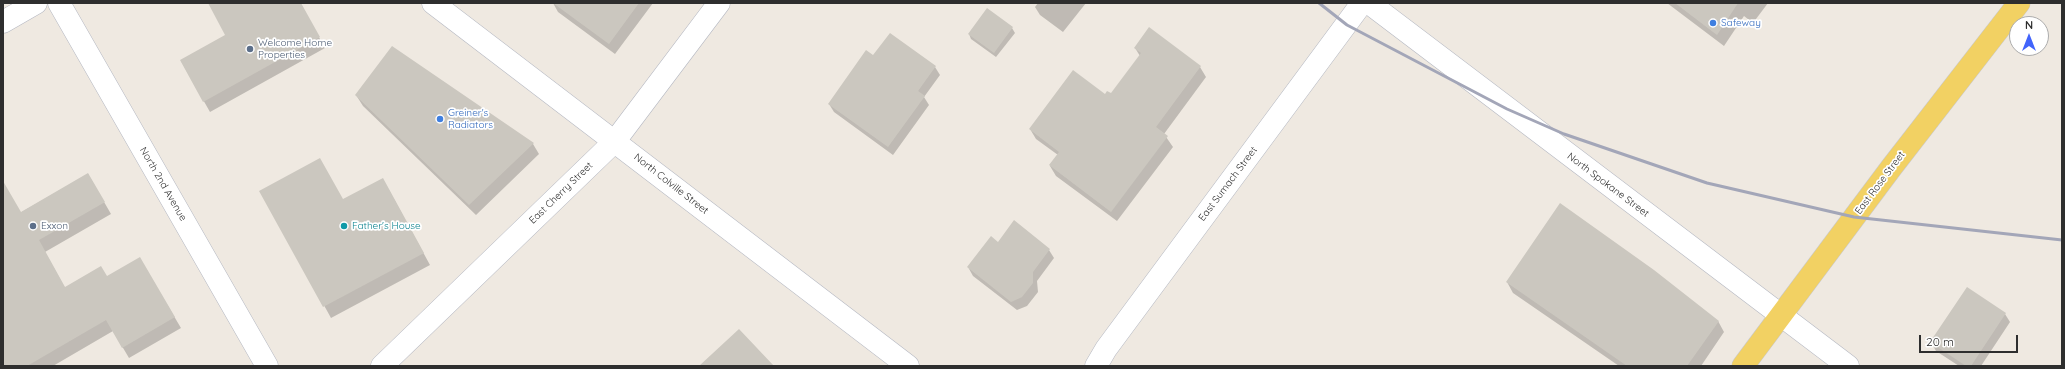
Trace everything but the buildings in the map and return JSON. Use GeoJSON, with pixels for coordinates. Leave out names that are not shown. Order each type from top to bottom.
{"type":"FeatureCollection","features":[{"type":"Feature","properties":{"kind":"main road","name":"East Rose Street"},"geometry":{"type":"LineString","coordinates":[[1743,366],[1782,316],[1891,168],[2019,3]]}},
{"type":"Feature","properties":{"kind":"street"},"geometry":{"type":"LineString","coordinates":[[3,22],[36,3]]}},
{"type":"Feature","properties":{"kind":"street","name":"North 2nd Avenue"},"geometry":{"type":"LineString","coordinates":[[59,3],[267,366]]}},
{"type":"Feature","properties":{"kind":"street","name":"North Colville Street"},"geometry":{"type":"LineString","coordinates":[[433,3],[908,366]]}},
{"type":"Feature","properties":{"kind":"street","name":"East Cherry Street"},"geometry":{"type":"LineString","coordinates":[[382,366],[615,141],[719,3]]}},
{"type":"Feature","properties":{"kind":"street","name":"East Sumach Street"},"geometry":{"type":"LineString","coordinates":[[1096,366],[1106,349],[1362,3]]}},
{"type":"Feature","properties":{"kind":"street","name":"North Spokane Street"},"geometry":{"type":"LineString","coordinates":[[1369,3],[1848,366]]}},
{"type":"Feature","properties":{"kind":"railway"},"geometry":{"type":"LineString","coordinates":[[1319,3],[1347,25],[1507,109],[1564,134],[1707,183],[1854,217],[2062,240]]}},
{"type":"Feature","properties":{"kind":"place","name":"Safeway"},"geometry":{"type":"Point","coordinates":[1713,23]}},
{"type":"Feature","properties":{"kind":"place","name":"Welcome Home Properties"},"geometry":{"type":"Point","coordinates":[250,49]}},
{"type":"Feature","properties":{"kind":"place","name":"Greiner's Radiators"},"geometry":{"type":"Point","coordinates":[440,119]}},
{"type":"Feature","properties":{"kind":"place","name":"Exxon"},"geometry":{"type":"Point","coordinates":[33,226]}},
{"type":"Feature","properties":{"kind":"place","name":"Father's House"},"geometry":{"type":"Point","coordinates":[344,226]}}]}
